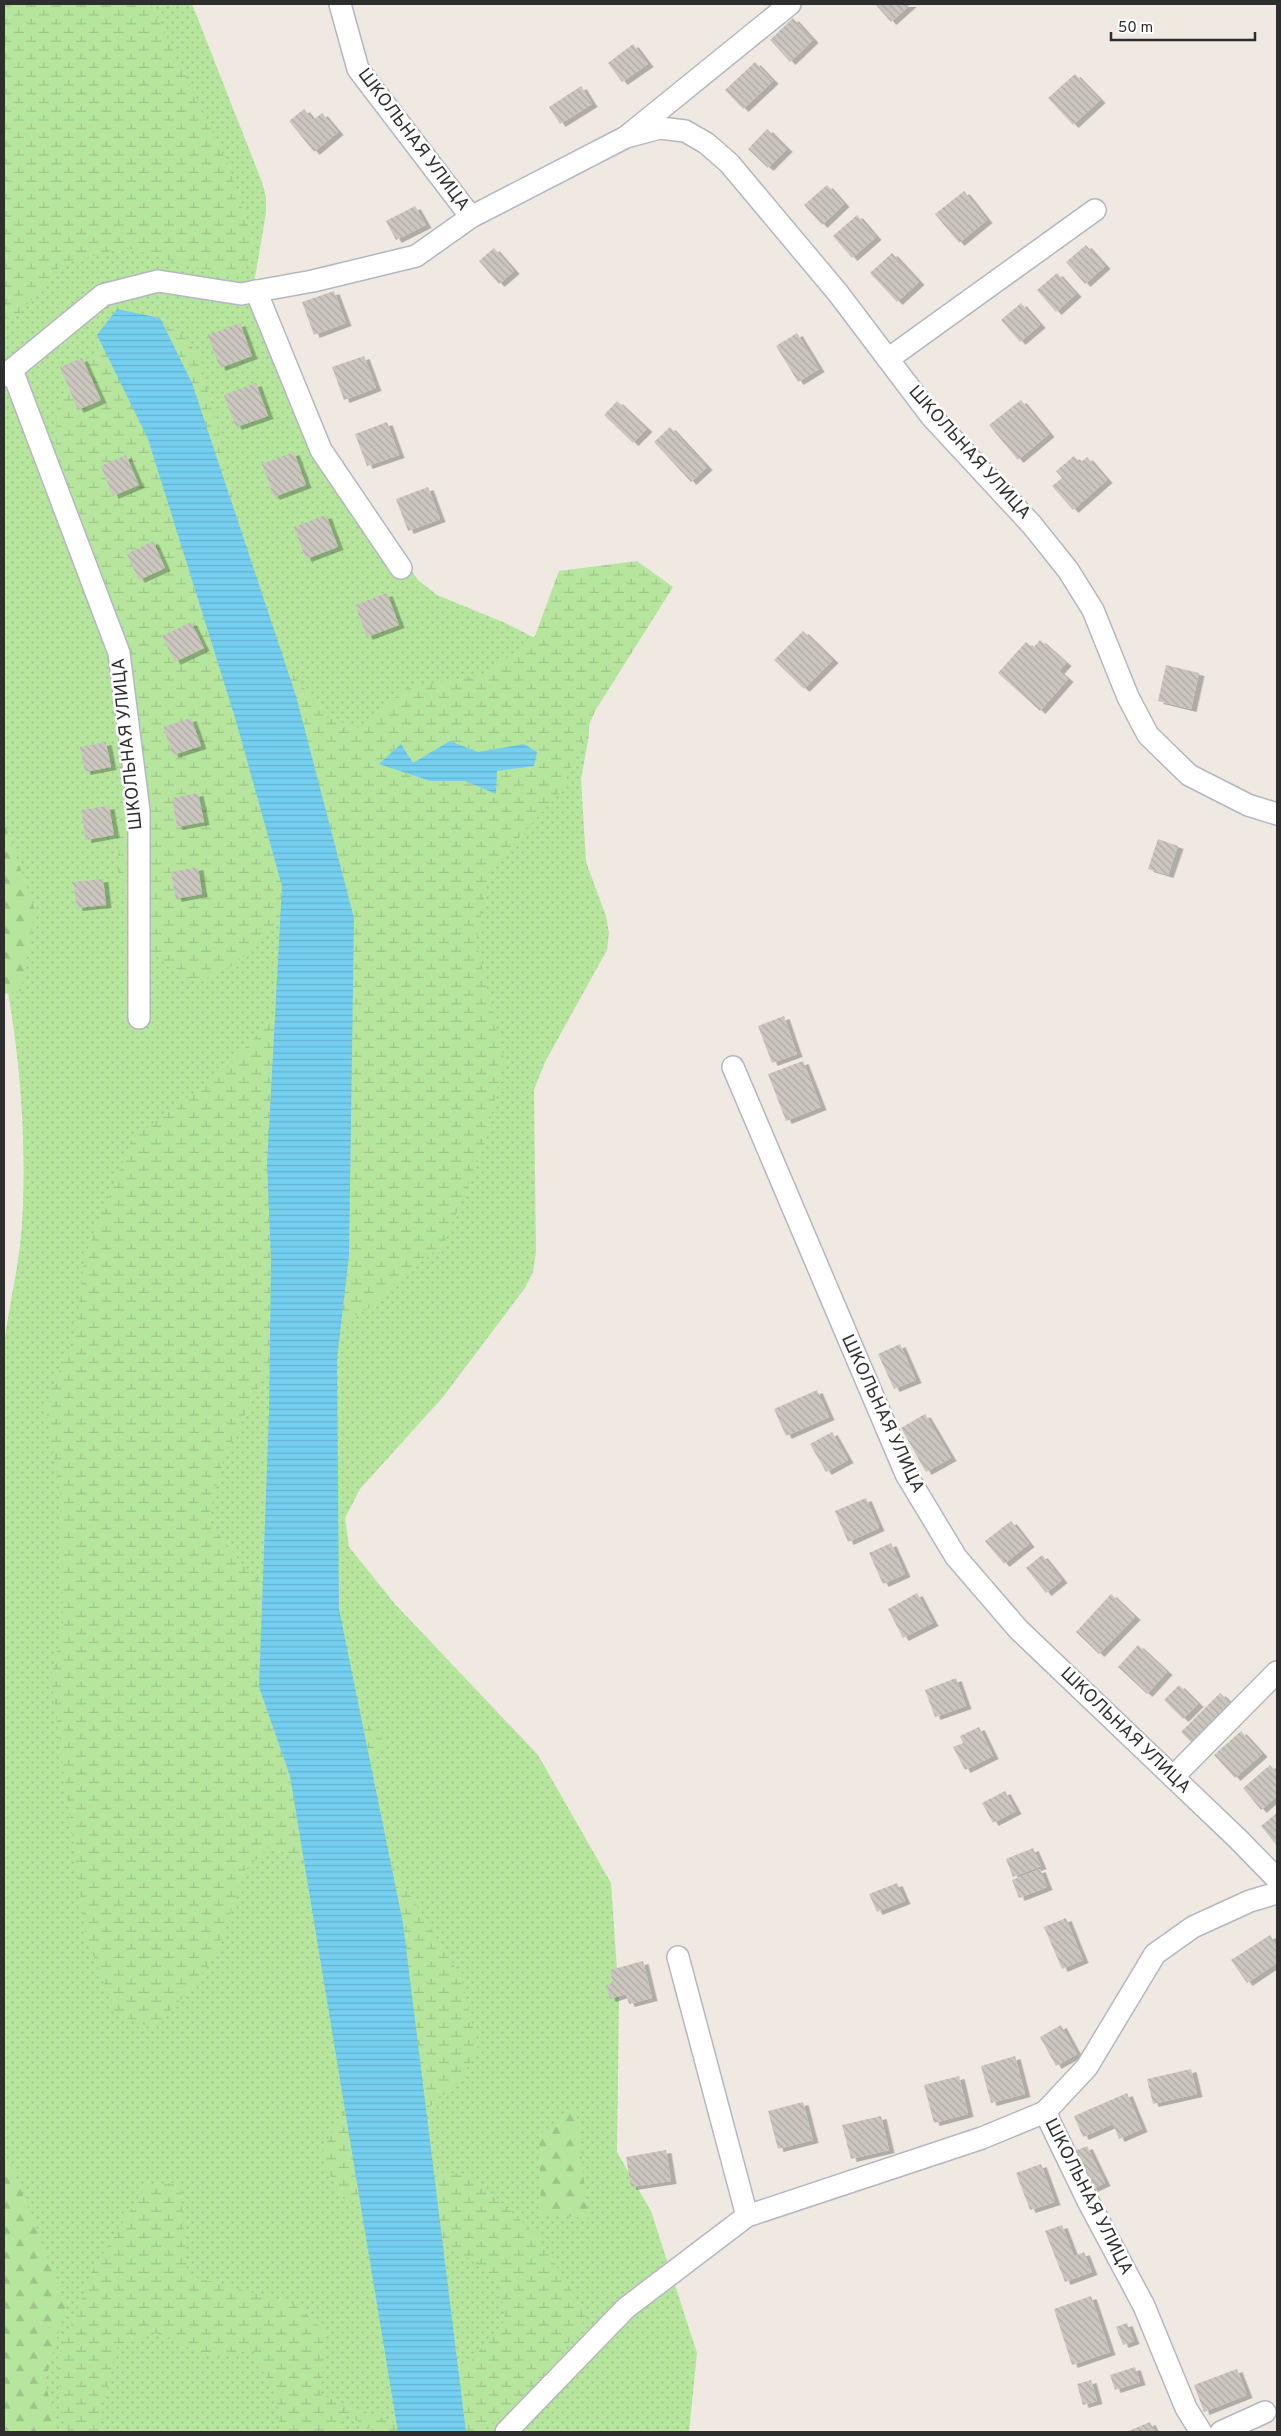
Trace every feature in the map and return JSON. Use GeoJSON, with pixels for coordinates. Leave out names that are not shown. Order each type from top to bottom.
{"type":"FeatureCollection","features":[{"type":"Feature","properties":{"kind":"street","name":"ШКОЛЬНАЯ УЛИЦА"},"geometry":{"type":"LineString","coordinates":[[340,4],[358,69],[471,217]]}},
{"type":"Feature","properties":{"kind":"street","name":"ШКОЛЬНАЯ УЛИЦА"},"geometry":{"type":"LineString","coordinates":[[140,1018],[139,811],[119,653],[8,373],[103,295],[158,281],[241,294],[313,281],[416,256],[471,217],[626,137],[790,4]]}},
{"type":"Feature","properties":{"kind":"street","name":"ШКОЛЬНАЯ УЛИЦА"},"geometry":{"type":"LineString","coordinates":[[626,137],[660,128],[685,131],[706,143],[729,163],[838,293],[931,416],[1032,525],[1068,570],[1093,610],[1128,696],[1148,735],[1189,775],[1248,805],[1277,814]]}},
{"type":"Feature","properties":{"kind":"street"},"geometry":{"type":"LineString","coordinates":[[888,358],[1095,210]]}},
{"type":"Feature","properties":{"kind":"street"},"geometry":{"type":"LineString","coordinates":[[256,291],[321,450],[401,568]]}},
{"type":"Feature","properties":{"kind":"street","name":"ШКОЛЬНАЯ УЛИЦА"},"geometry":{"type":"LineString","coordinates":[[733,1067],[906,1474],[956,1557],[1018,1629],[1173,1777],[1277,1880]]}},
{"type":"Feature","properties":{"kind":"street"},"geometry":{"type":"LineString","coordinates":[[1173,1777],[1277,1672]]}},
{"type":"Feature","properties":{"kind":"street"},"geometry":{"type":"LineString","coordinates":[[1045,2112],[1086,2066],[1155,1954],[1193,1927],[1250,1901],[1277,1893]]}},
{"type":"Feature","properties":{"kind":"street"},"geometry":{"type":"LineString","coordinates":[[678,1958],[747,2216]]}},
{"type":"Feature","properties":{"kind":"street","name":"ШКОЛЬНАЯ УЛИЦА"},"geometry":{"type":"LineString","coordinates":[[506,2432],[626,2308],[747,2216],[982,2138],[1045,2112],[1088,2202],[1144,2306],[1186,2408],[1202,2432]]}},
{"type":"Feature","properties":{"kind":"street"},"geometry":{"type":"LineString","coordinates":[[1220,2432],[1265,2412]]}},
{"type":"Feature","properties":{"kind":"green space"},"geometry":{"type":"Polygon","coordinates":[[[4,4],[192,4],[262,182],[266,197],[266,213],[251,301],[353,487],[418,580],[437,595],[503,622],[537,639],[589,714],[589,735],[581,779],[586,862],[606,916],[609,933],[607,950],[545,1062],[534,1090],[536,1253],[533,1272],[525,1288],[443,1397],[360,1489],[345,1518],[349,1547],[395,1604],[538,1755],[611,1883],[619,1999],[617,2152],[651,2211],[697,2353],[689,2432],[50,2432],[4,2325],[4,1342],[21,1240],[24,1161],[18,1065],[4,970],[4,4]]]}},
{"type":"Feature","properties":{"kind":"green space"},"geometry":{"type":"Polygon","coordinates":[[[4,4],[151,4],[230,169],[255,247],[239,277],[190,266],[124,247],[62,265],[18,315],[4,318],[4,4]]]}},
{"type":"Feature","properties":{"kind":"green space"},"geometry":{"type":"Polygon","coordinates":[[[177,328],[199,356],[218,430],[242,544],[288,668],[328,718],[363,729],[404,689],[486,674],[535,636],[559,571],[637,561],[673,587],[595,711],[561,791],[490,870],[476,941],[504,1060],[485,1144],[444,1243],[363,1312],[274,1357],[224,1456],[208,1521],[248,1571],[334,1645],[356,1713],[384,1741],[367,1772],[362,1818],[461,1977],[478,2050],[458,2083],[380,2148],[406,2171],[471,2174],[538,2237],[587,2315],[545,2379],[481,2432],[375,2432],[346,2414],[337,2432],[281,2432],[276,2394],[252,2349],[215,2359],[156,2333],[116,2348],[98,2432],[69,2432],[63,2416],[57,2360],[94,2268],[146,2186],[180,2182],[187,2275],[297,2305],[326,2333],[321,2395],[400,2425],[448,2389],[505,2320],[499,2280],[427,2229],[342,2198],[320,2155],[346,2107],[417,2033],[401,1999],[305,1863],[271,1846],[245,1870],[218,1950],[195,1985],[153,2028],[116,2014],[86,1937],[51,1677],[63,1626],[60,1493],[45,1405],[77,1329],[84,1258],[132,1139],[226,1069],[284,1006],[292,909],[236,964],[196,983],[137,943],[118,871],[121,784],[109,653],[65,545],[56,470],[57,405],[77,369],[113,338],[137,332],[177,328]],[[450,741],[413,763],[401,744],[379,763],[430,781],[465,781],[496,794],[497,771],[534,766],[524,744],[478,752],[450,741]]]}},
{"type":"Feature","properties":{"kind":"green space"},"geometry":{"type":"Polygon","coordinates":[[[4,822],[35,910],[21,991],[4,994],[4,822]]]}},
{"type":"Feature","properties":{"kind":"green space"},"geometry":{"type":"Polygon","coordinates":[[[576,2108],[588,2218],[541,2214],[539,2135],[576,2108]]]}},
{"type":"Feature","properties":{"kind":"green space"},"geometry":{"type":"Polygon","coordinates":[[[4,2160],[13,2170],[66,2304],[45,2382],[58,2432],[4,2432],[4,2160]]]}},
{"type":"Feature","properties":{"kind":"water"},"geometry":{"type":"Polygon","coordinates":[[[117,309],[160,318],[192,383],[296,696],[354,918],[349,1256],[337,1359],[339,1609],[403,1923],[466,2432],[398,2432],[290,1776],[259,1687],[269,1412],[271,1260],[267,1165],[282,886],[236,721],[148,439],[97,335],[117,309]]]}},
{"type":"Feature","properties":{"kind":"water"},"geometry":{"type":"Polygon","coordinates":[[[450,741],[478,752],[524,744],[537,752],[534,766],[497,771],[496,794],[465,781],[430,781],[379,764],[401,744],[413,763],[450,741]]]}},
{"type":"Feature","properties":{"kind":"building"},"geometry":{"type":"Polygon","coordinates":[[[875,4],[911,4],[891,22],[875,4]]]}},
{"type":"Feature","properties":{"kind":"building"},"geometry":{"type":"Polygon","coordinates":[[[793,18],[813,40],[790,62],[770,40],[793,18]]]}},
{"type":"Feature","properties":{"kind":"building"},"geometry":{"type":"Polygon","coordinates":[[[633,44],[648,64],[622,82],[608,63],[633,44]]]}},
{"type":"Feature","properties":{"kind":"building"},"geometry":{"type":"Polygon","coordinates":[[[755,62],[773,81],[743,109],[725,90],[755,62]]]}},
{"type":"Feature","properties":{"kind":"building"},"geometry":{"type":"Polygon","coordinates":[[[1075,74],[1100,100],[1073,125],[1048,98],[1075,74]]]}},
{"type":"Feature","properties":{"kind":"building"},"geometry":{"type":"Polygon","coordinates":[[[581,86],[592,104],[560,124],[549,107],[581,86]]]}},
{"type":"Feature","properties":{"kind":"building"},"geometry":{"type":"Polygon","coordinates":[[[304,109],[313,120],[322,113],[338,132],[314,152],[289,121],[304,109]]]}},
{"type":"Feature","properties":{"kind":"building"},"geometry":{"type":"Polygon","coordinates":[[[767,129],[787,149],[768,168],[748,149],[767,129]]]}},
{"type":"Feature","properties":{"kind":"building"},"geometry":{"type":"Polygon","coordinates":[[[827,185],[844,204],[822,225],[804,205],[827,185]]]}},
{"type":"Feature","properties":{"kind":"building"},"geometry":{"type":"Polygon","coordinates":[[[964,191],[987,220],[959,243],[935,214],[964,191]]]}},
{"type":"Feature","properties":{"kind":"building"},"geometry":{"type":"Polygon","coordinates":[[[415,206],[426,225],[396,240],[386,221],[415,206]]]}},
{"type":"Feature","properties":{"kind":"building"},"geometry":{"type":"Polygon","coordinates":[[[857,215],[876,237],[852,258],[833,236],[857,215]]]}},
{"type":"Feature","properties":{"kind":"building"},"geometry":{"type":"Polygon","coordinates":[[[1086,245],[1105,266],[1085,284],[1066,262],[1086,245]]]}},
{"type":"Feature","properties":{"kind":"building"},"geometry":{"type":"Polygon","coordinates":[[[494,248],[514,271],[499,284],[479,261],[494,248]]]}},
{"type":"Feature","properties":{"kind":"building"},"geometry":{"type":"Polygon","coordinates":[[[892,253],[919,282],[897,302],[870,273],[892,253]]]}},
{"type":"Feature","properties":{"kind":"building"},"geometry":{"type":"Polygon","coordinates":[[[1057,273],[1076,294],[1056,312],[1037,290],[1057,273]]]}},
{"type":"Feature","properties":{"kind":"building"},"geometry":{"type":"Polygon","coordinates":[[[334,291],[346,323],[314,335],[302,302],[334,291]]]}},
{"type":"Feature","properties":{"kind":"building"},"geometry":{"type":"Polygon","coordinates":[[[1021,303],[1040,325],[1020,342],[1001,320],[1021,303]]]}},
{"type":"Feature","properties":{"kind":"building"},"geometry":{"type":"Polygon","coordinates":[[[240,323],[252,356],[220,368],[208,335],[240,323]]]}},
{"type":"Feature","properties":{"kind":"building"},"geometry":{"type":"Polygon","coordinates":[[[797,333],[819,369],[798,382],[776,346],[797,333]]]}},
{"type":"Feature","properties":{"kind":"building"},"geometry":{"type":"Polygon","coordinates":[[[364,356],[376,388],[344,400],[332,367],[364,356]]]}},
{"type":"Feature","properties":{"kind":"building"},"geometry":{"type":"Polygon","coordinates":[[[82,358],[101,400],[78,410],[60,367],[82,358]]]}},
{"type":"Feature","properties":{"kind":"building"},"geometry":{"type":"Polygon","coordinates":[[[256,383],[268,416],[236,427],[224,395],[256,383]]]}},
{"type":"Feature","properties":{"kind":"building"},"geometry":{"type":"Polygon","coordinates":[[[1021,400],[1049,434],[1018,460],[989,425],[1021,400]]]}},
{"type":"Feature","properties":{"kind":"building"},"geometry":{"type":"Polygon","coordinates":[[[617,401],[647,429],[633,443],[604,415],[617,401]]]}},
{"type":"Feature","properties":{"kind":"building"},"geometry":{"type":"Polygon","coordinates":[[[387,422],[399,455],[367,466],[355,434],[387,422]]]}},
{"type":"Feature","properties":{"kind":"building"},"geometry":{"type":"Polygon","coordinates":[[[670,427],[707,467],[691,482],[654,442],[670,427]]]}},
{"type":"Feature","properties":{"kind":"building"},"geometry":{"type":"Polygon","coordinates":[[[294,452],[306,485],[274,497],[262,464],[294,452]]]}},
{"type":"Feature","properties":{"kind":"building"},"geometry":{"type":"Polygon","coordinates":[[[126,455],[139,485],[113,496],[101,466],[126,455]]]}},
{"type":"Feature","properties":{"kind":"building"},"geometry":{"type":"Polygon","coordinates":[[[1074,456],[1080,463],[1087,457],[1107,480],[1073,510],[1052,486],[1062,478],[1056,471],[1074,456]]]}},
{"type":"Feature","properties":{"kind":"building"},"geometry":{"type":"Polygon","coordinates":[[[428,487],[440,519],[408,531],[396,499],[428,487]]]}},
{"type":"Feature","properties":{"kind":"building"},"geometry":{"type":"Polygon","coordinates":[[[326,515],[338,547],[306,559],[294,527],[326,515]]]}},
{"type":"Feature","properties":{"kind":"building"},"geometry":{"type":"Polygon","coordinates":[[[153,541],[165,568],[139,580],[127,554],[153,541]]]}},
{"type":"Feature","properties":{"kind":"building"},"geometry":{"type":"Polygon","coordinates":[[[387,593],[399,625],[367,637],[355,605],[387,593]]]}},
{"type":"Feature","properties":{"kind":"building"},"geometry":{"type":"Polygon","coordinates":[[[191,622],[204,648],[175,662],[162,636],[191,622]]]}},
{"type":"Feature","properties":{"kind":"building"},"geometry":{"type":"Polygon","coordinates":[[[803,631],[833,660],[804,689],[774,660],[803,631]]]}},
{"type":"Feature","properties":{"kind":"building"},"geometry":{"type":"Polygon","coordinates":[[[1040,640],[1066,663],[1059,671],[1068,679],[1040,711],[998,673],[1026,642],[1033,648],[1040,640]]]}},
{"type":"Feature","properties":{"kind":"building"},"geometry":{"type":"Polygon","coordinates":[[[1166,665],[1199,673],[1191,709],[1158,701],[1166,665]]]}},
{"type":"Feature","properties":{"kind":"building"},"geometry":{"type":"Polygon","coordinates":[[[191,718],[201,746],[173,755],[163,727],[191,718]]]}},
{"type":"Feature","properties":{"kind":"building"},"geometry":{"type":"Polygon","coordinates":[[[106,742],[111,767],[85,772],[80,747],[106,742]]]}},
{"type":"Feature","properties":{"kind":"building"},"geometry":{"type":"Polygon","coordinates":[[[198,793],[204,822],[177,827],[172,798],[198,793]]]}},
{"type":"Feature","properties":{"kind":"building"},"geometry":{"type":"Polygon","coordinates":[[[109,806],[114,835],[86,840],[81,810],[109,806]]]}},
{"type":"Feature","properties":{"kind":"building"},"geometry":{"type":"Polygon","coordinates":[[[1158,839],[1178,846],[1168,875],[1148,869],[1158,839]]]}},
{"type":"Feature","properties":{"kind":"building"},"geometry":{"type":"Polygon","coordinates":[[[198,867],[202,894],[176,899],[171,872],[198,867]]]}},
{"type":"Feature","properties":{"kind":"building"},"geometry":{"type":"Polygon","coordinates":[[[103,879],[106,905],[77,908],[73,882],[103,879]]]}},
{"type":"Feature","properties":{"kind":"building"},"geometry":{"type":"Polygon","coordinates":[[[784,1016],[797,1054],[772,1063],[758,1026],[784,1016]]]}},
{"type":"Feature","properties":{"kind":"building"},"geometry":{"type":"Polygon","coordinates":[[[803,1061],[821,1107],[786,1121],[768,1074],[803,1061]]]}},
{"type":"Feature","properties":{"kind":"building"},"geometry":{"type":"Polygon","coordinates":[[[900,1344],[916,1380],[894,1389],[878,1354],[900,1344]]]}},
{"type":"Feature","properties":{"kind":"building"},"geometry":{"type":"Polygon","coordinates":[[[817,1390],[829,1417],[786,1436],[774,1409],[817,1390]]]}},
{"type":"Feature","properties":{"kind":"building"},"geometry":{"type":"Polygon","coordinates":[[[925,1414],[951,1458],[926,1472],[901,1428],[925,1414]]]}},
{"type":"Feature","properties":{"kind":"building"},"geometry":{"type":"Polygon","coordinates":[[[832,1432],[848,1460],[826,1472],[810,1444],[832,1432]]]}},
{"type":"Feature","properties":{"kind":"building"},"geometry":{"type":"Polygon","coordinates":[[[866,1498],[879,1528],[848,1542],[835,1511],[866,1498]]]}},
{"type":"Feature","properties":{"kind":"building"},"geometry":{"type":"Polygon","coordinates":[[[1011,1521],[1029,1544],[1004,1564],[985,1541],[1011,1521]]]}},
{"type":"Feature","properties":{"kind":"building"},"geometry":{"type":"Polygon","coordinates":[[[891,1543],[905,1574],[883,1584],[869,1553],[891,1543]]]}},
{"type":"Feature","properties":{"kind":"building"},"geometry":{"type":"Polygon","coordinates":[[[1042,1555],[1062,1580],[1046,1593],[1026,1568],[1042,1555]]]}},
{"type":"Feature","properties":{"kind":"building"},"geometry":{"type":"Polygon","coordinates":[[[917,1593],[933,1623],[903,1638],[888,1609],[917,1593]]]}},
{"type":"Feature","properties":{"kind":"building"},"geometry":{"type":"Polygon","coordinates":[[[1111,1594],[1135,1617],[1099,1654],[1076,1632],[1111,1594]]]}},
{"type":"Feature","properties":{"kind":"building"},"geometry":{"type":"Polygon","coordinates":[[[1138,1645],[1167,1672],[1147,1694],[1118,1667],[1138,1645]]]}},
{"type":"Feature","properties":{"kind":"building"},"geometry":{"type":"Polygon","coordinates":[[[956,1678],[966,1706],[935,1717],[925,1690],[956,1678]]]}},
{"type":"Feature","properties":{"kind":"building"},"geometry":{"type":"Polygon","coordinates":[[[1179,1685],[1198,1704],[1183,1719],[1164,1700],[1179,1685]]]}},
{"type":"Feature","properties":{"kind":"building"},"geometry":{"type":"Polygon","coordinates":[[[1220,1693],[1233,1706],[1194,1745],[1181,1732],[1220,1693]]]}},
{"type":"Feature","properties":{"kind":"building"},"geometry":{"type":"Polygon","coordinates":[[[979,1727],[993,1756],[965,1770],[953,1747],[963,1743],[960,1736],[979,1727]]]}},
{"type":"Feature","properties":{"kind":"building"},"geometry":{"type":"Polygon","coordinates":[[[1241,1731],[1262,1754],[1235,1778],[1214,1755],[1241,1731]]]}},
{"type":"Feature","properties":{"kind":"building"},"geometry":{"type":"Polygon","coordinates":[[[1270,1765],[1277,1773],[1277,1796],[1261,1810],[1243,1788],[1270,1765]]]}},
{"type":"Feature","properties":{"kind":"building"},"geometry":{"type":"Polygon","coordinates":[[[1005,1791],[1016,1811],[993,1823],[982,1803],[1005,1791]]]}},
{"type":"Feature","properties":{"kind":"building"},"geometry":{"type":"Polygon","coordinates":[[[1277,1813],[1277,1846],[1261,1826],[1277,1813]]]}},
{"type":"Feature","properties":{"kind":"building"},"geometry":{"type":"Polygon","coordinates":[[[1033,1848],[1041,1866],[1013,1877],[1006,1859],[1033,1848]]]}},
{"type":"Feature","properties":{"kind":"building"},"geometry":{"type":"Polygon","coordinates":[[[1040,1869],[1047,1887],[1019,1898],[1012,1880],[1040,1869]]]}},
{"type":"Feature","properties":{"kind":"building"},"geometry":{"type":"Polygon","coordinates":[[[897,1883],[905,1901],[877,1912],[869,1894],[897,1883]]]}},
{"type":"Feature","properties":{"kind":"building"},"geometry":{"type":"Polygon","coordinates":[[[1066,1918],[1083,1960],[1062,1969],[1044,1927],[1066,1918]]]}},
{"type":"Feature","properties":{"kind":"building"},"geometry":{"type":"Polygon","coordinates":[[[1270,1935],[1277,1947],[1277,1963],[1247,1983],[1231,1960],[1270,1935]]]}},
{"type":"Feature","properties":{"kind":"building"},"geometry":{"type":"Polygon","coordinates":[[[643,1961],[652,1998],[629,2004],[626,1994],[610,1999],[606,1985],[613,1983],[610,1970],[643,1961]]]}},
{"type":"Feature","properties":{"kind":"building"},"geometry":{"type":"Polygon","coordinates":[[[1061,2025],[1077,2054],[1056,2066],[1040,2037],[1061,2025]]]}},
{"type":"Feature","properties":{"kind":"building"},"geometry":{"type":"Polygon","coordinates":[[[1015,2056],[1025,2094],[991,2103],[981,2066],[1015,2056]]]}},
{"type":"Feature","properties":{"kind":"building"},"geometry":{"type":"Polygon","coordinates":[[[1191,2069],[1197,2094],[1153,2104],[1147,2079],[1191,2069]]]}},
{"type":"Feature","properties":{"kind":"building"},"geometry":{"type":"Polygon","coordinates":[[[959,2076],[968,2114],[934,2123],[924,2085],[959,2076]]]}},
{"type":"Feature","properties":{"kind":"building"},"geometry":{"type":"Polygon","coordinates":[[[1127,2093],[1142,2129],[1119,2139],[1113,2124],[1083,2137],[1074,2116],[1127,2093]]]}},
{"type":"Feature","properties":{"kind":"building"},"geometry":{"type":"Polygon","coordinates":[[[803,2102],[813,2140],[778,2149],[768,2111],[803,2102]]]}},
{"type":"Feature","properties":{"kind":"building"},"geometry":{"type":"Polygon","coordinates":[[[881,2116],[889,2150],[851,2159],[842,2125],[881,2116]]]}},
{"type":"Feature","properties":{"kind":"building"},"geometry":{"type":"Polygon","coordinates":[[[1087,2146],[1105,2183],[1092,2189],[1075,2151],[1087,2146]]]}},
{"type":"Feature","properties":{"kind":"building"},"geometry":{"type":"Polygon","coordinates":[[[666,2150],[671,2181],[631,2187],[626,2157],[666,2150]]]}},
{"type":"Feature","properties":{"kind":"building"},"geometry":{"type":"Polygon","coordinates":[[[1041,2164],[1055,2202],[1030,2210],[1016,2173],[1041,2164]]]}},
{"type":"Feature","properties":{"kind":"building"},"geometry":{"type":"Polygon","coordinates":[[[1062,2225],[1074,2256],[1084,2252],[1092,2272],[1065,2282],[1045,2231],[1062,2225]]]}},
{"type":"Feature","properties":{"kind":"building"},"geometry":{"type":"Polygon","coordinates":[[[1091,2296],[1110,2352],[1072,2365],[1054,2309],[1091,2296]]]}},
{"type":"Feature","properties":{"kind":"building"},"geometry":{"type":"Polygon","coordinates":[[[1127,2323],[1134,2341],[1123,2345],[1116,2327],[1127,2323]]]}},
{"type":"Feature","properties":{"kind":"building"},"geometry":{"type":"Polygon","coordinates":[[[1135,2367],[1140,2382],[1115,2390],[1110,2375],[1135,2367]]]}},
{"type":"Feature","properties":{"kind":"building"},"geometry":{"type":"Polygon","coordinates":[[[1237,2369],[1247,2395],[1204,2412],[1194,2385],[1237,2369]]]}},
{"type":"Feature","properties":{"kind":"building"},"geometry":{"type":"Polygon","coordinates":[[[1091,2380],[1097,2401],[1083,2405],[1077,2384],[1091,2380]]]}},
{"type":"Feature","properties":{"kind":"building"},"geometry":{"type":"Polygon","coordinates":[[[1150,2422],[1155,2432],[1126,2432],[1150,2422]]]}}]}
